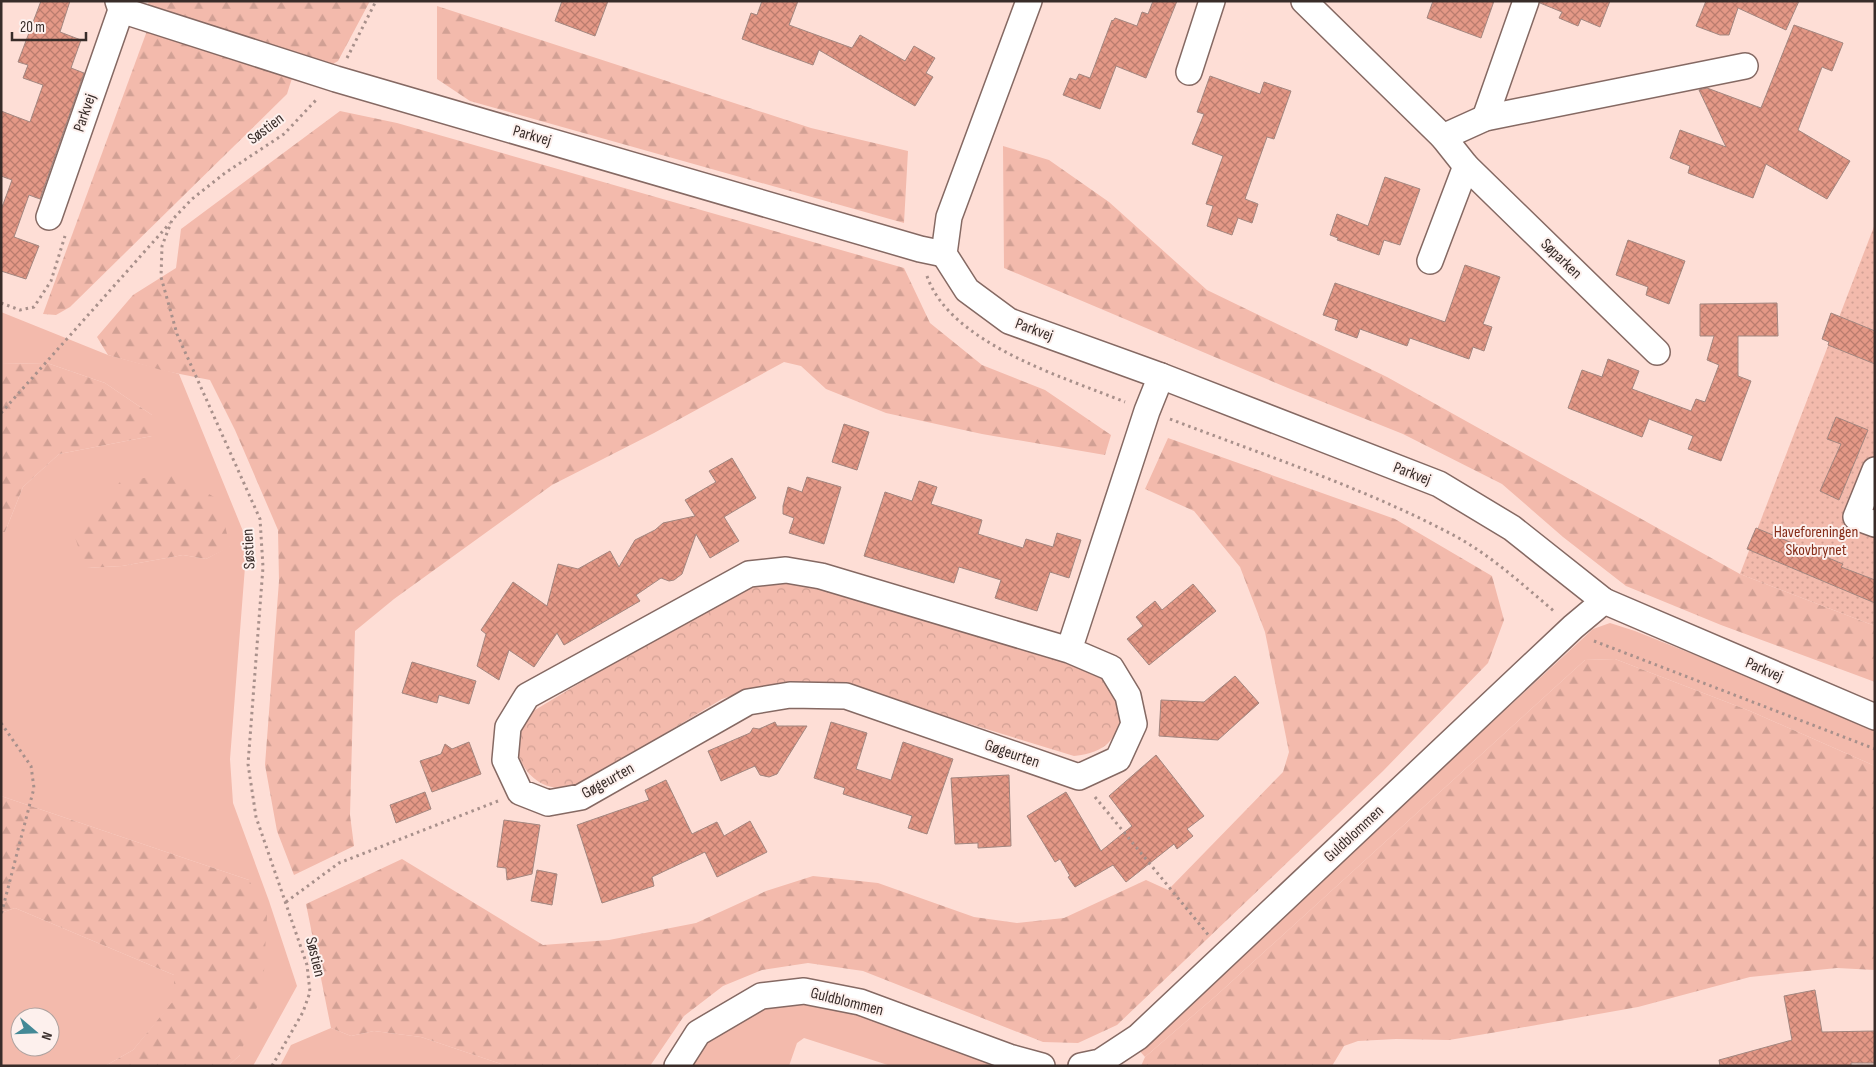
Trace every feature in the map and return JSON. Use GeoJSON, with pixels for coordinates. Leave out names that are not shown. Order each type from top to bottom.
{"type":"FeatureCollection","features":[{"type":"Feature","properties":{"kind":"street"},"geometry":{"type":"LineString","coordinates":[[944,254],[949,217],[1030,1]]}},
{"type":"Feature","properties":{"kind":"street"},"geometry":{"type":"LineString","coordinates":[[1189,72],[1212,1]]}},
{"type":"Feature","properties":{"kind":"street","name":"Søparken"},"geometry":{"type":"LineString","coordinates":[[1304,1],[1442,137],[1466,166],[1657,352]]}},
{"type":"Feature","properties":{"kind":"street"},"geometry":{"type":"LineString","coordinates":[[1485,118],[1526,1]]}},
{"type":"Feature","properties":{"kind":"street","name":"Parkvej"},"geometry":{"type":"LineString","coordinates":[[49,217],[120,6],[336,79],[920,249],[944,254],[966,290],[1009,321],[1161,376],[1439,484],[1512,528],[1604,601],[1875,717]]}},
{"type":"Feature","properties":{"kind":"street"},"geometry":{"type":"LineString","coordinates":[[1442,137],[1485,118],[1745,66]]}},
{"type":"Feature","properties":{"kind":"street"},"geometry":{"type":"LineString","coordinates":[[1430,261],[1466,166]]}},
{"type":"Feature","properties":{"kind":"street"},"geometry":{"type":"LineString","coordinates":[[1069,650],[1147,411],[1161,376]]}},
{"type":"Feature","properties":{"kind":"street"},"geometry":{"type":"LineString","coordinates":[[1875,470],[1856,516],[1875,524]]}},
{"type":"Feature","properties":{"kind":"street"},"geometry":{"type":"LineString","coordinates":[[520,792],[505,760],[508,727],[527,696],[749,574],[786,570],[821,576],[1069,650],[1111,668],[1128,696],[1134,724],[1118,759],[1079,777]]}},
{"type":"Feature","properties":{"kind":"street","name":"Guldblommen"},"geometry":{"type":"LineString","coordinates":[[1094,1064],[1138,1037],[1573,627],[1604,601]]}},
{"type":"Feature","properties":{"kind":"street","name":"Gøgeurten"},"geometry":{"type":"LineString","coordinates":[[520,792],[548,804],[581,797],[748,702],[790,695],[846,696],[1079,777]]}},
{"type":"Feature","properties":{"kind":"street","name":"Guldblommen"},"geometry":{"type":"LineString","coordinates":[[677,1066],[698,1032],[761,996],[804,991],[860,1002],[1007,1061],[1042,1066]]}},
{"type":"Feature","properties":{"kind":"path","name":"Søstien"},"geometry":{"type":"LineString","coordinates":[[272,1066],[303,1012],[310,992],[307,965],[256,817],[248,764],[263,568],[260,519],[177,334],[161,277],[162,246],[172,220],[192,199],[225,173],[284,134],[336,79],[376,1]]}},
{"type":"Feature","properties":{"kind":"path"},"geometry":{"type":"LineString","coordinates":[[1,413],[172,220]]}},
{"type":"Feature","properties":{"kind":"path"},"geometry":{"type":"LineString","coordinates":[[920,249],[927,279],[942,303],[965,327],[992,345],[1147,411],[1376,498],[1456,537],[1508,571],[1573,627],[1595,641],[1875,749]]}},
{"type":"Feature","properties":{"kind":"path"},"geometry":{"type":"LineString","coordinates":[[1,723],[31,766],[34,788],[1,915]]}},
{"type":"Feature","properties":{"kind":"path"},"geometry":{"type":"LineString","coordinates":[[1079,777],[1226,955]]}},
{"type":"Feature","properties":{"kind":"path"},"geometry":{"type":"LineString","coordinates":[[286,902],[340,863],[520,792]]}},
{"type":"Feature","properties":{"kind":"green space"},"geometry":{"type":"Polygon","coordinates":[[[149,1],[370,1],[338,61],[326,68],[146,9],[149,1]]]}},
{"type":"Feature","properties":{"kind":"green space"},"geometry":{"type":"Polygon","coordinates":[[[437,6],[811,128],[908,151],[904,223],[470,101],[437,79],[437,6]]]}},
{"type":"Feature","properties":{"kind":"green space"},"geometry":{"type":"Polygon","coordinates":[[[148,28],[293,75],[287,94],[70,307],[56,315],[43,314],[148,28]]]}},
{"type":"Feature","properties":{"kind":"green space"},"geometry":{"type":"Polygon","coordinates":[[[340,111],[397,123],[904,268],[930,323],[982,365],[1045,390],[1111,435],[1105,455],[982,434],[886,413],[826,389],[801,366],[784,362],[654,433],[552,485],[394,599],[355,631],[350,815],[354,846],[294,875],[277,831],[265,765],[279,581],[278,530],[235,430],[210,380],[165,371],[108,355],[97,337],[133,295],[176,268],[181,229],[340,111]]]}},
{"type":"Feature","properties":{"kind":"green space"},"geometry":{"type":"Polygon","coordinates":[[[1003,146],[1049,160],[1109,202],[1207,290],[1387,377],[1740,574],[1875,626],[1875,682],[1721,625],[1626,586],[1563,537],[1502,484],[1403,434],[1288,388],[1004,268],[1003,146]]]}},
{"type":"Feature","properties":{"kind":"green space","name":"Haveforeningen Skovbrynet"},"geometry":{"type":"Polygon","coordinates":[[[1875,224],[1875,626],[1740,574],[1875,224]]]}},
{"type":"Feature","properties":{"kind":"green space"},"geometry":{"type":"Polygon","coordinates":[[[1,312],[108,355],[179,374],[247,541],[230,759],[233,803],[269,901],[297,986],[253,1066],[228,1066],[240,1055],[249,880],[1,796],[1,532],[5,532],[23,487],[59,454],[152,436],[152,415],[105,383],[47,363],[1,364],[1,312]],[[230,546],[85,568],[122,566],[183,555],[206,559],[230,546]]]}},
{"type":"Feature","properties":{"kind":"green space"},"geometry":{"type":"Polygon","coordinates":[[[47,363],[105,383],[152,415],[152,436],[59,454],[23,487],[5,532],[1,532],[1,364],[47,363]]]}},
{"type":"Feature","properties":{"kind":"green space"},"geometry":{"type":"Polygon","coordinates":[[[1168,438],[1395,519],[1492,576],[1504,620],[1488,663],[1383,771],[1117,1025],[1078,1043],[1043,1042],[863,971],[808,963],[762,970],[723,986],[684,1016],[650,1066],[507,1066],[421,1037],[374,1031],[351,1036],[331,1028],[306,904],[402,859],[543,945],[609,940],[696,923],[766,891],[813,876],[878,883],[974,917],[1017,923],[1064,918],[1146,880],[1168,890],[1283,772],[1289,752],[1265,632],[1240,567],[1194,511],[1145,489],[1168,438]]]}},
{"type":"Feature","properties":{"kind":"green space"},"geometry":{"type":"Polygon","coordinates":[[[174,473],[219,500],[230,547],[206,559],[183,555],[122,566],[85,568],[74,534],[120,482],[174,473]]]}},
{"type":"Feature","properties":{"kind":"green space"},"geometry":{"type":"Polygon","coordinates":[[[775,582],[808,582],[1050,653],[1107,677],[1124,710],[1121,721],[1113,737],[1102,748],[1074,756],[846,686],[818,682],[785,684],[755,688],[722,699],[591,778],[576,785],[558,788],[548,786],[531,776],[520,759],[517,749],[520,727],[530,713],[673,627],[753,586],[775,582]]]}},
{"type":"Feature","properties":{"kind":"green space"},"geometry":{"type":"Polygon","coordinates":[[[1610,623],[1635,631],[1875,727],[1875,766],[1750,711],[1615,659],[1585,660],[1218,994],[1145,1057],[1138,1049],[1593,629],[1610,623]]]}},
{"type":"Feature","properties":{"kind":"green space"},"geometry":{"type":"Polygon","coordinates":[[[1615,659],[1750,711],[1875,766],[1875,970],[1837,968],[1750,977],[1638,1007],[1449,1040],[1396,1039],[1358,1041],[1344,1046],[1332,1066],[1141,1066],[1145,1057],[1218,994],[1585,660],[1615,659]]]}},
{"type":"Feature","properties":{"kind":"green space"},"geometry":{"type":"Polygon","coordinates":[[[1,796],[249,880],[267,915],[263,990],[240,1055],[228,1066],[105,1066],[133,1050],[174,1000],[174,975],[15,908],[1,913],[1,796]]]}},
{"type":"Feature","properties":{"kind":"green space"},"geometry":{"type":"Polygon","coordinates":[[[15,908],[174,975],[175,1000],[133,1050],[105,1066],[1,1066],[1,913],[15,908]]]}},
{"type":"Feature","properties":{"kind":"green space"},"geometry":{"type":"Polygon","coordinates":[[[844,1002],[990,1061],[989,1066],[891,1066],[804,1038],[797,1043],[789,1066],[689,1066],[713,1032],[770,1004],[844,1002]]]}},
{"type":"Feature","properties":{"kind":"green space"},"geometry":{"type":"Polygon","coordinates":[[[331,1028],[351,1036],[374,1031],[421,1037],[507,1066],[280,1066],[291,1045],[331,1028]]]}},
{"type":"Feature","properties":{"kind":"building"},"geometry":{"type":"Polygon","coordinates":[[[41,1],[70,1],[60,32],[81,40],[71,68],[84,73],[40,199],[29,195],[14,237],[39,246],[26,279],[1,271],[1,210],[12,180],[1,176],[1,111],[30,122],[43,85],[23,78],[28,65],[18,62],[41,1]]]}},
{"type":"Feature","properties":{"kind":"building"},"geometry":{"type":"Polygon","coordinates":[[[562,1],[608,1],[595,36],[555,21],[562,1]]]}},
{"type":"Feature","properties":{"kind":"building"},"geometry":{"type":"Polygon","coordinates":[[[762,1],[798,1],[789,25],[852,48],[860,35],[905,61],[914,46],[935,58],[926,73],[933,77],[915,106],[819,50],[813,65],[742,39],[751,13],[757,15],[762,1]]]}},
{"type":"Feature","properties":{"kind":"building"},"geometry":{"type":"Polygon","coordinates":[[[1153,1],[1177,1],[1146,78],[1116,66],[1100,109],[1063,95],[1070,78],[1076,80],[1079,74],[1090,78],[1112,20],[1115,18],[1137,26],[1142,12],[1148,14],[1153,1]]]}},
{"type":"Feature","properties":{"kind":"building"},"geometry":{"type":"Polygon","coordinates":[[[1433,1],[1494,1],[1481,38],[1427,18],[1433,1]]]}},
{"type":"Feature","properties":{"kind":"building"},"geometry":{"type":"Polygon","coordinates":[[[1540,1],[1610,1],[1600,27],[1581,19],[1578,26],[1559,18],[1562,12],[1540,3],[1540,1]]]}},
{"type":"Feature","properties":{"kind":"building"},"geometry":{"type":"Polygon","coordinates":[[[1706,1],[1799,1],[1786,30],[1738,8],[1729,35],[1720,35],[1696,26],[1706,1]]]}},
{"type":"Feature","properties":{"kind":"building"},"geometry":{"type":"Polygon","coordinates":[[[1794,25],[1843,43],[1832,71],[1822,67],[1798,130],[1850,161],[1827,199],[1766,164],[1753,198],[1688,173],[1690,166],[1670,158],[1680,130],[1726,147],[1699,90],[1707,88],[1761,108],[1794,25]]]}},
{"type":"Feature","properties":{"kind":"building"},"geometry":{"type":"Polygon","coordinates":[[[1210,76],[1260,94],[1264,82],[1291,91],[1274,139],[1267,137],[1245,199],[1258,204],[1252,223],[1238,218],[1232,235],[1207,226],[1213,206],[1206,204],[1223,156],[1192,144],[1204,114],[1197,112],[1210,76]]]}},
{"type":"Feature","properties":{"kind":"building"},"geometry":{"type":"Polygon","coordinates":[[[1385,177],[1420,189],[1400,245],[1384,240],[1379,255],[1337,240],[1338,238],[1330,235],[1337,214],[1368,226],[1385,177]]]}},
{"type":"Feature","properties":{"kind":"building"},"geometry":{"type":"Polygon","coordinates":[[[1628,240],[1685,261],[1669,304],[1646,295],[1648,287],[1616,275],[1628,240]]]}},
{"type":"Feature","properties":{"kind":"building"},"geometry":{"type":"Polygon","coordinates":[[[1465,265],[1500,277],[1483,324],[1492,327],[1484,351],[1473,347],[1469,359],[1410,338],[1407,346],[1360,329],[1357,338],[1335,330],[1338,320],[1323,315],[1335,283],[1445,322],[1465,265]]]}},
{"type":"Feature","properties":{"kind":"building"},"geometry":{"type":"Polygon","coordinates":[[[1777,303],[1778,336],[1738,336],[1738,376],[1751,381],[1721,461],[1688,449],[1693,436],[1649,419],[1642,437],[1568,408],[1582,370],[1602,377],[1608,359],[1639,371],[1632,389],[1691,411],[1696,399],[1705,402],[1719,365],[1707,360],[1714,336],[1700,336],[1700,304],[1777,303]]]}},
{"type":"Feature","properties":{"kind":"building"},"geometry":{"type":"Polygon","coordinates":[[[1831,313],[1875,331],[1875,364],[1828,345],[1829,342],[1822,339],[1831,313]]]}},
{"type":"Feature","properties":{"kind":"building"},"geometry":{"type":"Polygon","coordinates":[[[1836,417],[1868,430],[1839,500],[1820,491],[1841,444],[1827,439],[1836,417]]]}},
{"type":"Feature","properties":{"kind":"building"},"geometry":{"type":"Polygon","coordinates":[[[844,424],[869,432],[857,470],[832,462],[844,424]]]}},
{"type":"Feature","properties":{"kind":"building"},"geometry":{"type":"Polygon","coordinates":[[[732,458],[756,498],[724,517],[739,541],[710,558],[696,534],[682,574],[669,581],[661,578],[636,595],[640,601],[564,645],[557,633],[534,667],[509,650],[499,680],[477,666],[486,634],[481,630],[513,582],[547,606],[558,564],[578,569],[610,551],[619,567],[635,540],[655,530],[663,523],[695,516],[685,500],[716,482],[709,471],[732,458]]]}},
{"type":"Feature","properties":{"kind":"building"},"geometry":{"type":"Polygon","coordinates":[[[807,477],[841,487],[824,544],[789,533],[794,518],[783,514],[788,487],[802,492],[807,477]]]}},
{"type":"Feature","properties":{"kind":"building"},"geometry":{"type":"Polygon","coordinates":[[[919,481],[937,487],[931,504],[982,520],[978,534],[1023,548],[1026,539],[1053,547],[1057,533],[1081,540],[1069,578],[1050,572],[1037,611],[995,598],[1001,580],[959,567],[954,583],[864,556],[885,492],[912,501],[919,481]]]}},
{"type":"Feature","properties":{"kind":"building"},"geometry":{"type":"Polygon","coordinates":[[[1756,528],[1843,564],[1841,567],[1875,580],[1875,603],[1747,549],[1756,528]]]}},
{"type":"Feature","properties":{"kind":"building"},"geometry":{"type":"Polygon","coordinates":[[[1193,584],[1216,611],[1149,665],[1127,639],[1143,626],[1136,617],[1155,601],[1162,610],[1193,584]]]}},
{"type":"Feature","properties":{"kind":"building"},"geometry":{"type":"Polygon","coordinates":[[[412,662],[476,681],[469,704],[439,695],[437,703],[402,693],[412,662]]]}},
{"type":"Feature","properties":{"kind":"building"},"geometry":{"type":"Polygon","coordinates":[[[1235,676],[1259,703],[1218,740],[1159,736],[1161,700],[1204,702],[1235,676]]]}},
{"type":"Feature","properties":{"kind":"building"},"geometry":{"type":"Polygon","coordinates":[[[775,722],[777,726],[807,726],[777,774],[769,777],[760,775],[755,766],[721,781],[708,751],[750,733],[753,728],[759,729],[775,722]]]}},
{"type":"Feature","properties":{"kind":"building"},"geometry":{"type":"Polygon","coordinates":[[[831,722],[867,733],[856,769],[891,780],[903,742],[953,759],[927,834],[908,828],[912,816],[843,794],[845,788],[814,778],[831,722]]]}},
{"type":"Feature","properties":{"kind":"building"},"geometry":{"type":"Polygon","coordinates":[[[469,742],[481,774],[432,792],[420,761],[441,754],[445,744],[452,749],[469,742]]]}},
{"type":"Feature","properties":{"kind":"building"},"geometry":{"type":"Polygon","coordinates":[[[1156,755],[1204,816],[1187,829],[1193,836],[1177,849],[1174,844],[1126,882],[1113,865],[1075,887],[1060,859],[1055,862],[1027,816],[1066,792],[1101,851],[1132,826],[1109,796],[1156,755]]]}},
{"type":"Feature","properties":{"kind":"building"},"geometry":{"type":"Polygon","coordinates":[[[1009,775],[1011,846],[978,848],[978,843],[955,844],[951,778],[1009,775]]]}},
{"type":"Feature","properties":{"kind":"building"},"geometry":{"type":"Polygon","coordinates":[[[666,780],[692,834],[717,822],[724,836],[750,821],[767,852],[717,877],[705,852],[652,877],[654,886],[602,903],[577,825],[649,800],[645,790],[666,780]]]}},
{"type":"Feature","properties":{"kind":"building"},"geometry":{"type":"Polygon","coordinates":[[[425,792],[431,809],[396,823],[390,805],[425,792]]]}},
{"type":"Feature","properties":{"kind":"building"},"geometry":{"type":"Polygon","coordinates":[[[504,820],[540,825],[532,874],[507,880],[506,868],[497,867],[504,820]]]}},
{"type":"Feature","properties":{"kind":"building"},"geometry":{"type":"Polygon","coordinates":[[[537,870],[557,874],[552,905],[531,901],[537,870]]]}},
{"type":"Feature","properties":{"kind":"building"},"geometry":{"type":"Polygon","coordinates":[[[1815,990],[1822,1032],[1875,1031],[1875,1063],[1851,1063],[1851,1066],[1720,1066],[1719,1060],[1792,1040],[1784,996],[1815,990]]]}}]}
